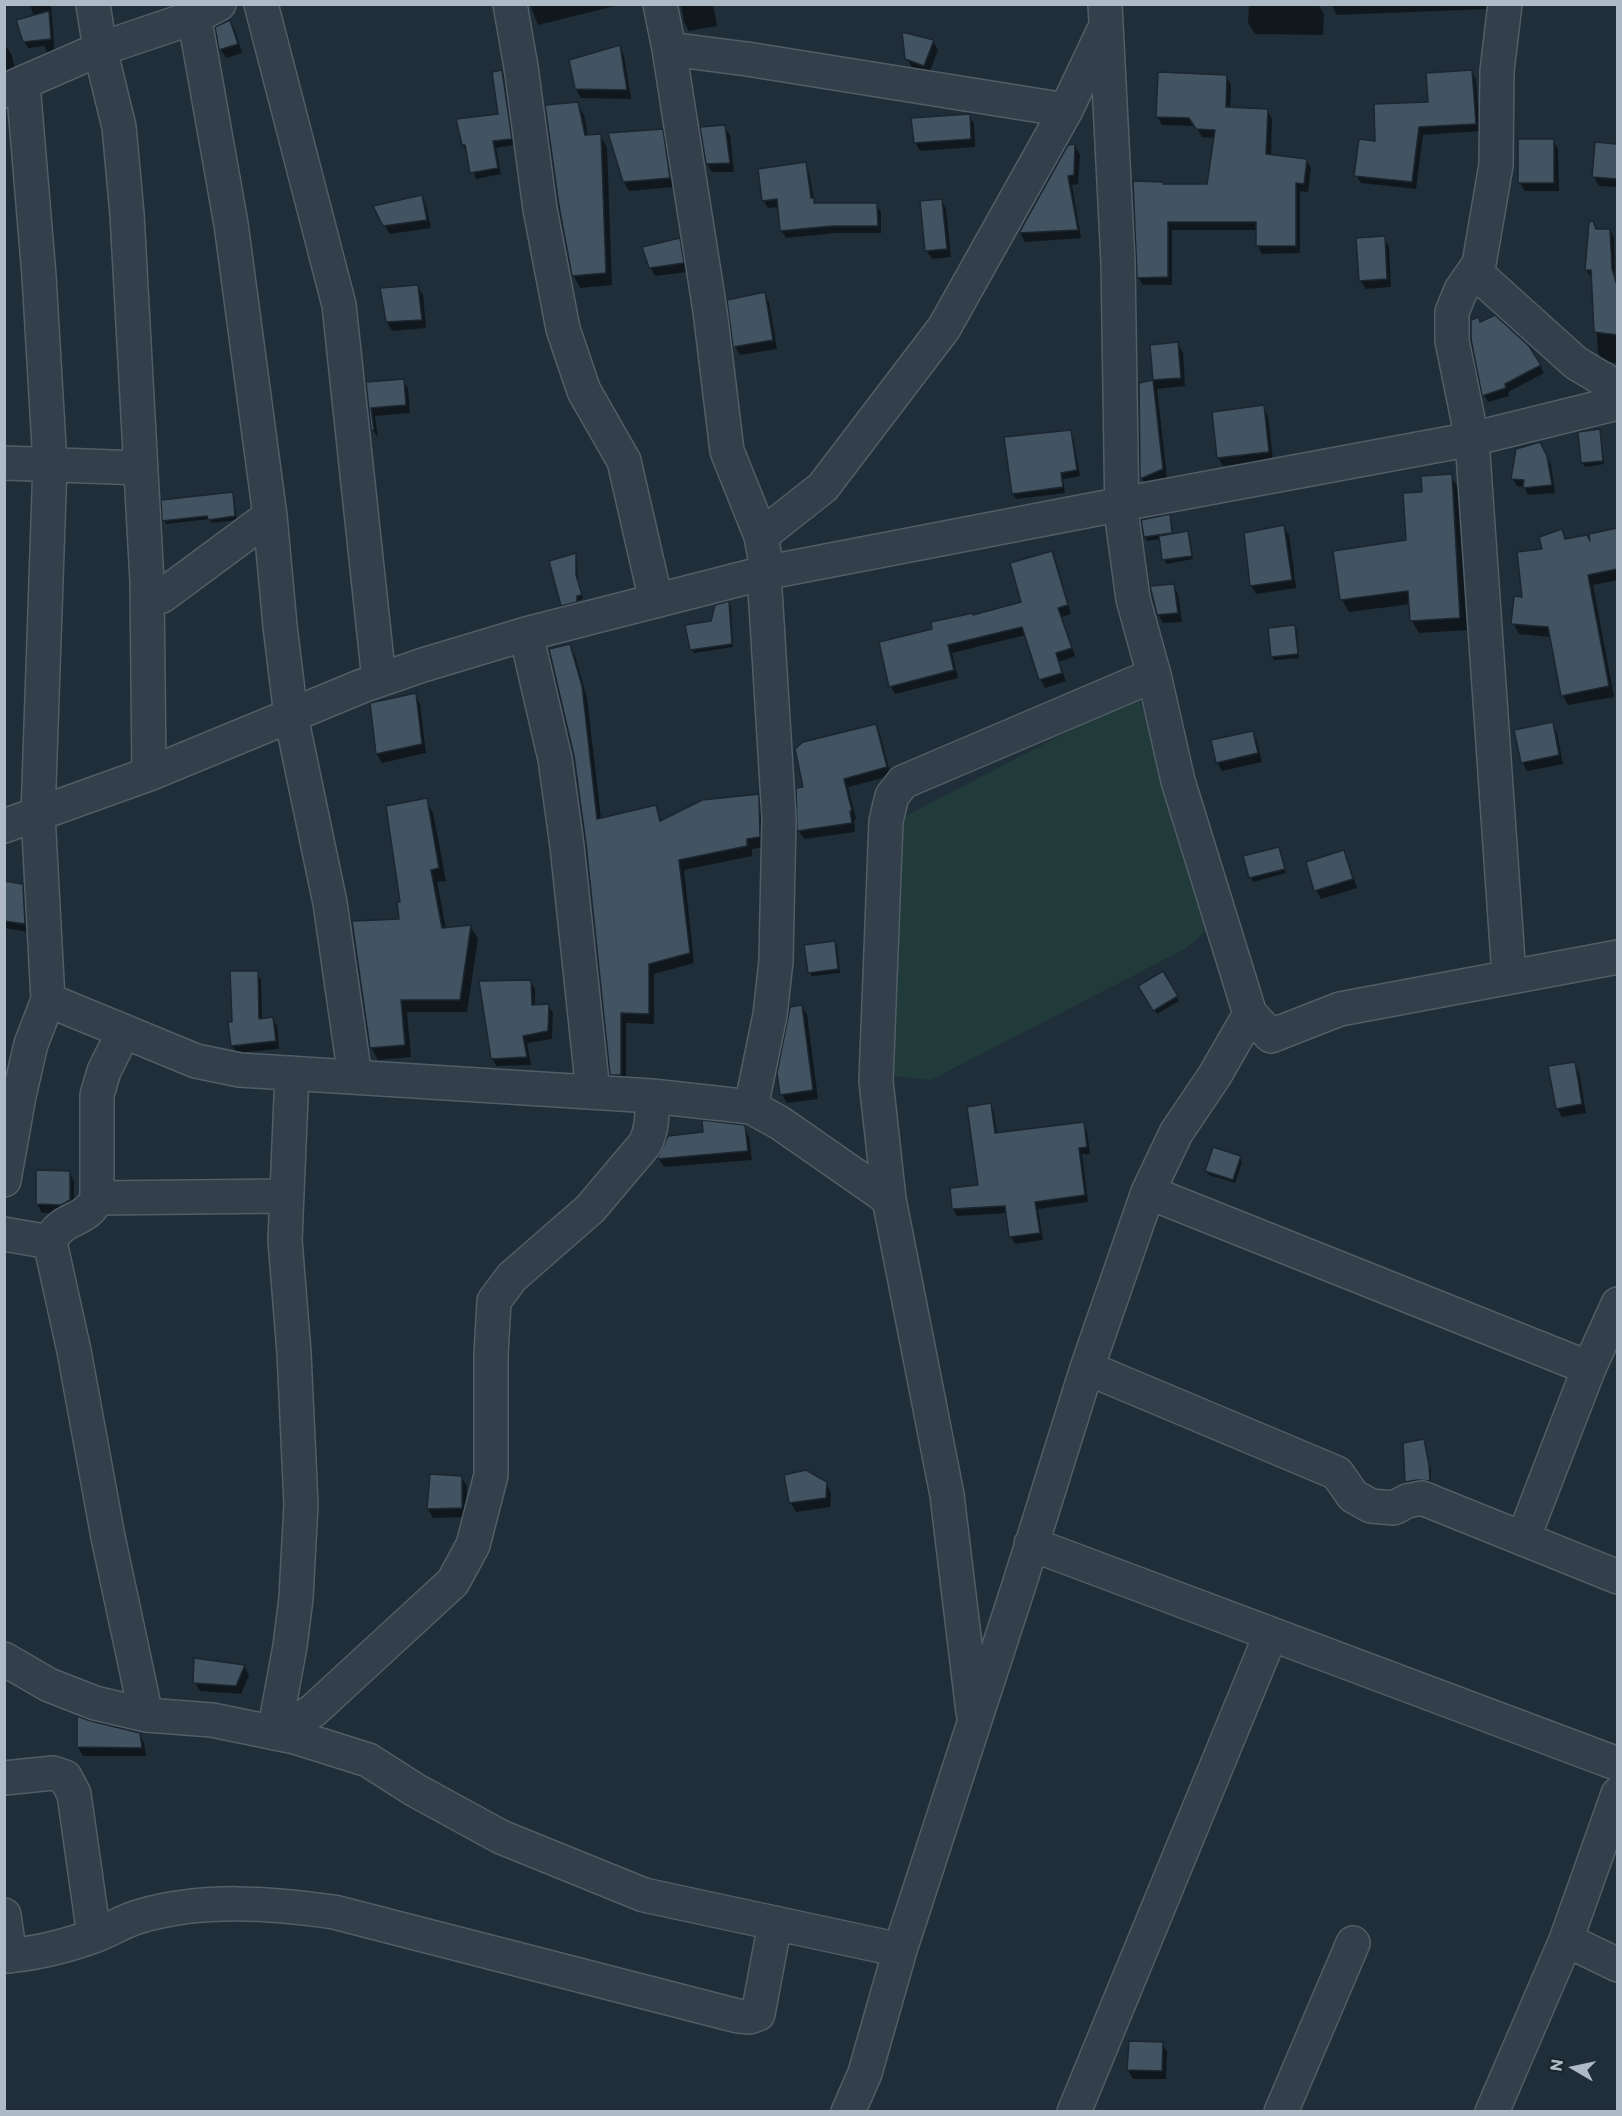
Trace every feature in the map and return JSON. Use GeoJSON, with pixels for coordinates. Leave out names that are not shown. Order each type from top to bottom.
{"type":"FeatureCollection","features":[{"type":"Feature","properties":{"kind":"street"},"geometry":{"type":"LineString","coordinates":[[93,4],[100,49],[119,127],[126,203],[147,582],[149,774]]}},
{"type":"Feature","properties":{"kind":"street"},"geometry":{"type":"LineString","coordinates":[[261,4],[339,305],[379,680]]}},
{"type":"Feature","properties":{"kind":"street"},"geometry":{"type":"LineString","coordinates":[[510,4],[540,209],[563,329],[584,391],[624,461],[656,601]]}},
{"type":"Feature","properties":{"kind":"street"},"geometry":{"type":"LineString","coordinates":[[660,4],[710,311],[727,451],[761,536],[765,558],[764,573],[779,818],[776,961],[770,1015],[751,1107]]}},
{"type":"Feature","properties":{"kind":"street"},"geometry":{"type":"LineString","coordinates":[[1505,4],[1497,71],[1496,165],[1479,264],[1461,290],[1452,312],[1452,341],[1472,439],[1509,976]]}},
{"type":"Feature","properties":{"kind":"street"},"geometry":{"type":"LineString","coordinates":[[4,1180],[21,1085],[31,1044],[48,1000],[38,814],[50,464],[39,276],[14,87],[100,49],[202,9],[270,516],[291,716],[330,903],[355,1077]]}},
{"type":"Feature","properties":{"kind":"street"},"geometry":{"type":"LineString","coordinates":[[761,536],[823,488],[944,328],[1066,110],[1105,16]]}},
{"type":"Feature","properties":{"kind":"street"},"geometry":{"type":"LineString","coordinates":[[1105,16],[1118,262],[1122,518],[1133,599],[1179,781],[1250,1014],[1271,1036],[1340,1009],[1617,957]]}},
{"type":"Feature","properties":{"kind":"street"},"geometry":{"type":"LineString","coordinates":[[669,49],[747,58],[1066,110]]}},
{"type":"Feature","properties":{"kind":"street"},"geometry":{"type":"LineString","coordinates":[[1474,272],[1576,363],[1617,388]]}},
{"type":"Feature","properties":{"kind":"street"},"geometry":{"type":"LineString","coordinates":[[4,826],[149,774],[379,680],[526,634],[764,573],[1472,439],[1617,403]]}},
{"type":"Feature","properties":{"kind":"street"},"geometry":{"type":"LineString","coordinates":[[4,462],[141,468]]}},
{"type":"Feature","properties":{"kind":"street"},"geometry":{"type":"LineString","coordinates":[[147,582],[157,594],[162,596],[270,516]]}},
{"type":"Feature","properties":{"kind":"street"},"geometry":{"type":"LineString","coordinates":[[526,634],[555,759],[567,846],[593,1092]]}},
{"type":"Feature","properties":{"kind":"street"},"geometry":{"type":"LineString","coordinates":[[974,1722],[947,1495],[889,1199],[876,1081],[885,821],[892,796],[903,782],[1154,675]]}},
{"type":"Feature","properties":{"kind":"street"},"geometry":{"type":"LineString","coordinates":[[48,1000],[196,1061],[240,1070],[652,1096],[751,1107],[780,1123],[889,1199]]}},
{"type":"Feature","properties":{"kind":"street"},"geometry":{"type":"LineString","coordinates":[[848,2112],[865,2073],[900,1950],[1087,1368],[1148,1192],[1176,1133],[1215,1075],[1250,1014]]}},
{"type":"Feature","properties":{"kind":"street"},"geometry":{"type":"LineString","coordinates":[[124,1031],[104,1071],[97,1095],[97,1198],[91,1211],[54,1232],[50,1242],[74,1351],[108,1537],[146,1715]]}},
{"type":"Feature","properties":{"kind":"street"},"geometry":{"type":"LineString","coordinates":[[275,1728],[296,1598],[301,1504],[294,1353],[285,1240],[292,1073]]}},
{"type":"Feature","properties":{"kind":"street"},"geometry":{"type":"LineString","coordinates":[[275,1728],[299,1720],[314,1710],[453,1582],[473,1545],[491,1475],[491,1354],[494,1301],[512,1277],[590,1209],[645,1144],[652,1123],[652,1096]]}},
{"type":"Feature","properties":{"kind":"street"},"geometry":{"type":"LineString","coordinates":[[1148,1192],[1589,1368]]}},
{"type":"Feature","properties":{"kind":"street"},"geometry":{"type":"LineString","coordinates":[[97,1198],[287,1196]]}},
{"type":"Feature","properties":{"kind":"street"},"geometry":{"type":"LineString","coordinates":[[4,1234],[50,1242]]}},
{"type":"Feature","properties":{"kind":"street"},"geometry":{"type":"LineString","coordinates":[[1523,1539],[1589,1368],[1617,1304]]}},
{"type":"Feature","properties":{"kind":"street"},"geometry":{"type":"LineString","coordinates":[[1087,1368],[1337,1473],[1353,1496],[1371,1506],[1394,1508],[1407,1501],[1422,1498],[1617,1577]]}},
{"type":"Feature","properties":{"kind":"street"},"geometry":{"type":"LineString","coordinates":[[1031,1544],[1617,1764]]}},
{"type":"Feature","properties":{"kind":"street"},"geometry":{"type":"LineString","coordinates":[[1074,2112],[1271,1634]]}},
{"type":"Feature","properties":{"kind":"street"},"geometry":{"type":"LineString","coordinates":[[4,1659],[49,1685],[86,1700],[146,1715],[275,1728],[368,1760],[416,1790],[501,1837],[644,1894],[900,1950]]}},
{"type":"Feature","properties":{"kind":"street"},"geometry":{"type":"LineString","coordinates":[[4,1778],[53,1773],[64,1777],[74,1794],[94,1936]]}},
{"type":"Feature","properties":{"kind":"street"},"geometry":{"type":"LineString","coordinates":[[1492,2112],[1566,1940],[1617,1794]]}},
{"type":"Feature","properties":{"kind":"street"},"geometry":{"type":"LineString","coordinates":[[4,1915],[7,1956],[46,1950],[94,1936],[140,1916],[177,1908],[234,1903],[284,1905],[334,1912],[738,2016],[750,2017],[758,2014],[775,1923]]}},
{"type":"Feature","properties":{"kind":"street"},"geometry":{"type":"LineString","coordinates":[[1566,1940],[1617,1965]]}},
{"type":"Feature","properties":{"kind":"street"},"geometry":{"type":"LineString","coordinates":[[1281,2112],[1353,1943]]}},
{"type":"Feature","properties":{"kind":"green space"},"geometry":{"type":"Polygon","coordinates":[[[1138,695],[1210,928],[1185,949],[931,1080],[892,1076],[898,820],[1138,695]]]}},
{"type":"Feature","properties":{"kind":"building"},"geometry":{"type":"Polygon","coordinates":[[[49,11],[51,39],[23,42],[16,20],[49,11]]]}},
{"type":"Feature","properties":{"kind":"building"},"geometry":{"type":"Polygon","coordinates":[[[230,20],[238,44],[219,50],[215,27],[230,20]]]}},
{"type":"Feature","properties":{"kind":"building"},"geometry":{"type":"Polygon","coordinates":[[[902,32],[934,40],[924,66],[905,59],[902,32]]]}},
{"type":"Feature","properties":{"kind":"building"},"geometry":{"type":"Polygon","coordinates":[[[620,45],[627,90],[575,89],[569,60],[620,45]]]}},
{"type":"Feature","properties":{"kind":"building"},"geometry":{"type":"Polygon","coordinates":[[[502,70],[512,139],[493,141],[498,168],[470,173],[465,145],[462,145],[456,119],[498,114],[492,72],[502,70]]]}},
{"type":"Feature","properties":{"kind":"building"},"geometry":{"type":"Polygon","coordinates":[[[1472,70],[1476,124],[1419,127],[1412,182],[1354,176],[1359,139],[1375,141],[1374,104],[1428,102],[1426,73],[1472,70]]]}},
{"type":"Feature","properties":{"kind":"building"},"geometry":{"type":"Polygon","coordinates":[[[1158,72],[1227,75],[1226,107],[1268,109],[1266,154],[1307,159],[1304,184],[1296,183],[1296,246],[1256,246],[1256,222],[1168,222],[1168,277],[1137,278],[1133,181],[1207,184],[1215,130],[1196,129],[1189,118],[1156,117],[1158,72]]]}},
{"type":"Feature","properties":{"kind":"building"},"geometry":{"type":"Polygon","coordinates":[[[578,102],[585,135],[601,134],[606,273],[572,276],[559,206],[545,105],[578,102]]]}},
{"type":"Feature","properties":{"kind":"building"},"geometry":{"type":"Polygon","coordinates":[[[970,114],[971,139],[914,143],[911,118],[970,114]]]}},
{"type":"Feature","properties":{"kind":"building"},"geometry":{"type":"Polygon","coordinates":[[[725,125],[730,163],[706,164],[700,127],[725,125]]]}},
{"type":"Feature","properties":{"kind":"building"},"geometry":{"type":"Polygon","coordinates":[[[663,129],[670,178],[623,182],[608,133],[663,129]]]}},
{"type":"Feature","properties":{"kind":"building"},"geometry":{"type":"Polygon","coordinates":[[[1518,139],[1554,139],[1554,183],[1518,183],[1518,139]]]}},
{"type":"Feature","properties":{"kind":"building"},"geometry":{"type":"Polygon","coordinates":[[[1595,142],[1617,144],[1617,179],[1592,177],[1595,142]]]}},
{"type":"Feature","properties":{"kind":"building"},"geometry":{"type":"Polygon","coordinates":[[[1075,144],[1074,175],[1068,176],[1078,230],[1019,233],[1068,145],[1075,144]]]}},
{"type":"Feature","properties":{"kind":"building"},"geometry":{"type":"Polygon","coordinates":[[[806,162],[811,198],[814,198],[814,203],[877,203],[878,226],[832,226],[780,231],[777,199],[762,201],[758,169],[806,162]]]}},
{"type":"Feature","properties":{"kind":"building"},"geometry":{"type":"Polygon","coordinates":[[[422,195],[427,220],[383,226],[373,206],[422,195]]]}},
{"type":"Feature","properties":{"kind":"building"},"geometry":{"type":"Polygon","coordinates":[[[942,199],[947,249],[925,251],[920,201],[942,199]]]}},
{"type":"Feature","properties":{"kind":"building"},"geometry":{"type":"Polygon","coordinates":[[[1593,221],[1596,229],[1610,229],[1612,269],[1617,285],[1617,335],[1594,332],[1591,270],[1585,270],[1589,222],[1593,221]]]}},
{"type":"Feature","properties":{"kind":"building"},"geometry":{"type":"Polygon","coordinates":[[[1385,236],[1387,279],[1359,281],[1356,238],[1385,236]]]}},
{"type":"Feature","properties":{"kind":"building"},"geometry":{"type":"Polygon","coordinates":[[[680,238],[684,263],[649,268],[642,247],[680,238]]]}},
{"type":"Feature","properties":{"kind":"building"},"geometry":{"type":"Polygon","coordinates":[[[418,285],[422,320],[386,322],[380,288],[418,285]]]}},
{"type":"Feature","properties":{"kind":"building"},"geometry":{"type":"Polygon","coordinates":[[[765,292],[773,340],[733,347],[727,300],[765,292]]]}},
{"type":"Feature","properties":{"kind":"building"},"geometry":{"type":"Polygon","coordinates":[[[1495,315],[1529,346],[1541,365],[1505,384],[1506,388],[1482,396],[1471,339],[1471,320],[1479,317],[1480,322],[1495,315]]]}},
{"type":"Feature","properties":{"kind":"building"},"geometry":{"type":"Polygon","coordinates":[[[1178,342],[1181,378],[1153,380],[1150,345],[1178,342]]]}},
{"type":"Feature","properties":{"kind":"building"},"geometry":{"type":"Polygon","coordinates":[[[404,379],[406,405],[371,408],[374,430],[371,430],[366,382],[404,379]]]}},
{"type":"Feature","properties":{"kind":"building"},"geometry":{"type":"Polygon","coordinates":[[[1153,380],[1163,469],[1140,479],[1139,383],[1153,380]]]}},
{"type":"Feature","properties":{"kind":"building"},"geometry":{"type":"Polygon","coordinates":[[[1264,405],[1269,452],[1217,458],[1212,412],[1264,405]]]}},
{"type":"Feature","properties":{"kind":"building"},"geometry":{"type":"Polygon","coordinates":[[[1600,429],[1603,461],[1581,463],[1578,432],[1600,429]]]}},
{"type":"Feature","properties":{"kind":"building"},"geometry":{"type":"Polygon","coordinates":[[[1071,430],[1077,470],[1061,473],[1063,487],[1012,494],[1004,437],[1071,430]]]}},
{"type":"Feature","properties":{"kind":"building"},"geometry":{"type":"Polygon","coordinates":[[[1540,442],[1547,456],[1552,485],[1523,488],[1524,480],[1511,479],[1516,449],[1540,442]]]}},
{"type":"Feature","properties":{"kind":"building"},"geometry":{"type":"Polygon","coordinates":[[[1452,474],[1460,618],[1410,621],[1408,591],[1340,600],[1333,551],[1406,540],[1403,493],[1422,492],[1421,476],[1452,474]]]}},
{"type":"Feature","properties":{"kind":"building"},"geometry":{"type":"Polygon","coordinates":[[[233,492],[235,516],[208,520],[207,516],[162,521],[161,500],[233,492]]]}},
{"type":"Feature","properties":{"kind":"building"},"geometry":{"type":"Polygon","coordinates":[[[1170,514],[1172,533],[1144,537],[1141,520],[1170,514]]]}},
{"type":"Feature","properties":{"kind":"building"},"geometry":{"type":"Polygon","coordinates":[[[1284,525],[1292,580],[1250,586],[1244,533],[1284,525]]]}},
{"type":"Feature","properties":{"kind":"building"},"geometry":{"type":"Polygon","coordinates":[[[1617,528],[1617,569],[1588,575],[1609,686],[1561,696],[1548,627],[1511,624],[1514,596],[1522,597],[1517,552],[1542,549],[1539,537],[1562,529],[1565,539],[1587,535],[1590,541],[1589,534],[1617,528]]]}},
{"type":"Feature","properties":{"kind":"building"},"geometry":{"type":"Polygon","coordinates":[[[1188,531],[1192,556],[1162,560],[1159,536],[1188,531]]]}},
{"type":"Feature","properties":{"kind":"building"},"geometry":{"type":"Polygon","coordinates":[[[1052,551],[1068,605],[1058,608],[1072,648],[1056,653],[1062,673],[1039,680],[1022,627],[948,645],[954,670],[889,687],[879,642],[932,629],[931,622],[973,613],[973,615],[1021,602],[1010,563],[1052,551]]]}},
{"type":"Feature","properties":{"kind":"building"},"geometry":{"type":"Polygon","coordinates":[[[576,553],[576,575],[582,595],[577,596],[577,602],[561,606],[549,561],[576,553]]]}},
{"type":"Feature","properties":{"kind":"building"},"geometry":{"type":"Polygon","coordinates":[[[1174,584],[1178,613],[1157,615],[1150,586],[1174,584]]]}},
{"type":"Feature","properties":{"kind":"building"},"geometry":{"type":"Polygon","coordinates":[[[729,601],[732,644],[690,650],[685,625],[711,621],[715,605],[729,601]]]}},
{"type":"Feature","properties":{"kind":"building"},"geometry":{"type":"Polygon","coordinates":[[[1295,625],[1298,654],[1271,657],[1268,628],[1295,625]]]}},
{"type":"Feature","properties":{"kind":"building"},"geometry":{"type":"Polygon","coordinates":[[[570,644],[582,686],[597,819],[656,805],[660,821],[702,800],[759,794],[760,837],[747,839],[747,846],[679,860],[690,953],[649,964],[649,1014],[621,1013],[621,1075],[610,1075],[586,844],[574,756],[549,649],[570,644]]]}},
{"type":"Feature","properties":{"kind":"building"},"geometry":{"type":"Polygon","coordinates":[[[416,693],[422,744],[376,754],[370,703],[416,693]]]}},
{"type":"Feature","properties":{"kind":"building"},"geometry":{"type":"Polygon","coordinates":[[[1553,722],[1559,755],[1521,763],[1514,730],[1553,722]]]}},
{"type":"Feature","properties":{"kind":"building"},"geometry":{"type":"Polygon","coordinates":[[[876,724],[887,767],[844,779],[852,811],[850,811],[852,823],[797,831],[796,788],[803,787],[795,749],[803,742],[876,724]]]}},
{"type":"Feature","properties":{"kind":"building"},"geometry":{"type":"Polygon","coordinates":[[[1253,731],[1258,753],[1216,763],[1211,740],[1253,731]]]}},
{"type":"Feature","properties":{"kind":"building"},"geometry":{"type":"Polygon","coordinates":[[[427,798],[439,868],[431,870],[442,928],[471,925],[460,1000],[401,1000],[405,1045],[370,1048],[352,921],[399,919],[397,902],[400,902],[386,806],[427,798]]]}},
{"type":"Feature","properties":{"kind":"building"},"geometry":{"type":"Polygon","coordinates":[[[1279,847],[1285,869],[1249,878],[1243,856],[1279,847]]]}},
{"type":"Feature","properties":{"kind":"building"},"geometry":{"type":"Polygon","coordinates":[[[1344,850],[1353,879],[1314,891],[1306,862],[1344,850]]]}},
{"type":"Feature","properties":{"kind":"building"},"geometry":{"type":"Polygon","coordinates":[[[4,881],[23,884],[25,924],[4,921],[4,881]]]}},
{"type":"Feature","properties":{"kind":"building"},"geometry":{"type":"Polygon","coordinates":[[[835,941],[838,969],[808,973],[804,945],[835,941]]]}},
{"type":"Feature","properties":{"kind":"building"},"geometry":{"type":"Polygon","coordinates":[[[230,971],[258,971],[259,1019],[273,1017],[276,1041],[231,1046],[228,1022],[232,1022],[230,971]]]}},
{"type":"Feature","properties":{"kind":"building"},"geometry":{"type":"Polygon","coordinates":[[[1163,971],[1178,996],[1153,1011],[1138,986],[1163,971]]]}},
{"type":"Feature","properties":{"kind":"building"},"geometry":{"type":"Polygon","coordinates":[[[531,980],[532,1005],[549,1004],[548,1031],[523,1036],[527,1057],[491,1059],[479,981],[531,980]]]}},
{"type":"Feature","properties":{"kind":"building"},"geometry":{"type":"Polygon","coordinates":[[[802,1005],[813,1090],[780,1095],[777,1073],[790,1007],[802,1005]]]}},
{"type":"Feature","properties":{"kind":"building"},"geometry":{"type":"Polygon","coordinates":[[[1575,1062],[1582,1104],[1556,1109],[1548,1066],[1575,1062]]]}},
{"type":"Feature","properties":{"kind":"building"},"geometry":{"type":"Polygon","coordinates":[[[991,1103],[995,1133],[1084,1122],[1087,1147],[1079,1148],[1085,1195],[1035,1202],[1040,1233],[1009,1237],[1005,1206],[952,1209],[950,1188],[978,1185],[967,1107],[991,1103]]]}},
{"type":"Feature","properties":{"kind":"building"},"geometry":{"type":"Polygon","coordinates":[[[702,1120],[745,1125],[748,1151],[657,1159],[668,1136],[703,1132],[702,1120]]]}},
{"type":"Feature","properties":{"kind":"building"},"geometry":{"type":"Polygon","coordinates":[[[1213,1147],[1241,1156],[1233,1180],[1205,1171],[1213,1147]]]}},
{"type":"Feature","properties":{"kind":"building"},"geometry":{"type":"Polygon","coordinates":[[[36,1170],[70,1171],[70,1200],[61,1205],[36,1204],[36,1170]]]}},
{"type":"Feature","properties":{"kind":"building"},"geometry":{"type":"Polygon","coordinates":[[[1424,1439],[1430,1481],[1405,1482],[1403,1443],[1424,1439]]]}},
{"type":"Feature","properties":{"kind":"building"},"geometry":{"type":"Polygon","coordinates":[[[806,1470],[827,1482],[826,1498],[789,1503],[784,1475],[806,1470]]]}},
{"type":"Feature","properties":{"kind":"building"},"geometry":{"type":"Polygon","coordinates":[[[430,1474],[462,1476],[462,1508],[427,1509],[430,1474]]]}},
{"type":"Feature","properties":{"kind":"building"},"geometry":{"type":"Polygon","coordinates":[[[194,1658],[245,1665],[236,1686],[193,1683],[194,1658]]]}},
{"type":"Feature","properties":{"kind":"building"},"geometry":{"type":"Polygon","coordinates":[[[77,1716],[140,1733],[142,1748],[77,1747],[77,1716]]]}},
{"type":"Feature","properties":{"kind":"building"},"geometry":{"type":"Polygon","coordinates":[[[1129,2041],[1163,2042],[1162,2071],[1127,2070],[1129,2041]]]}}]}
